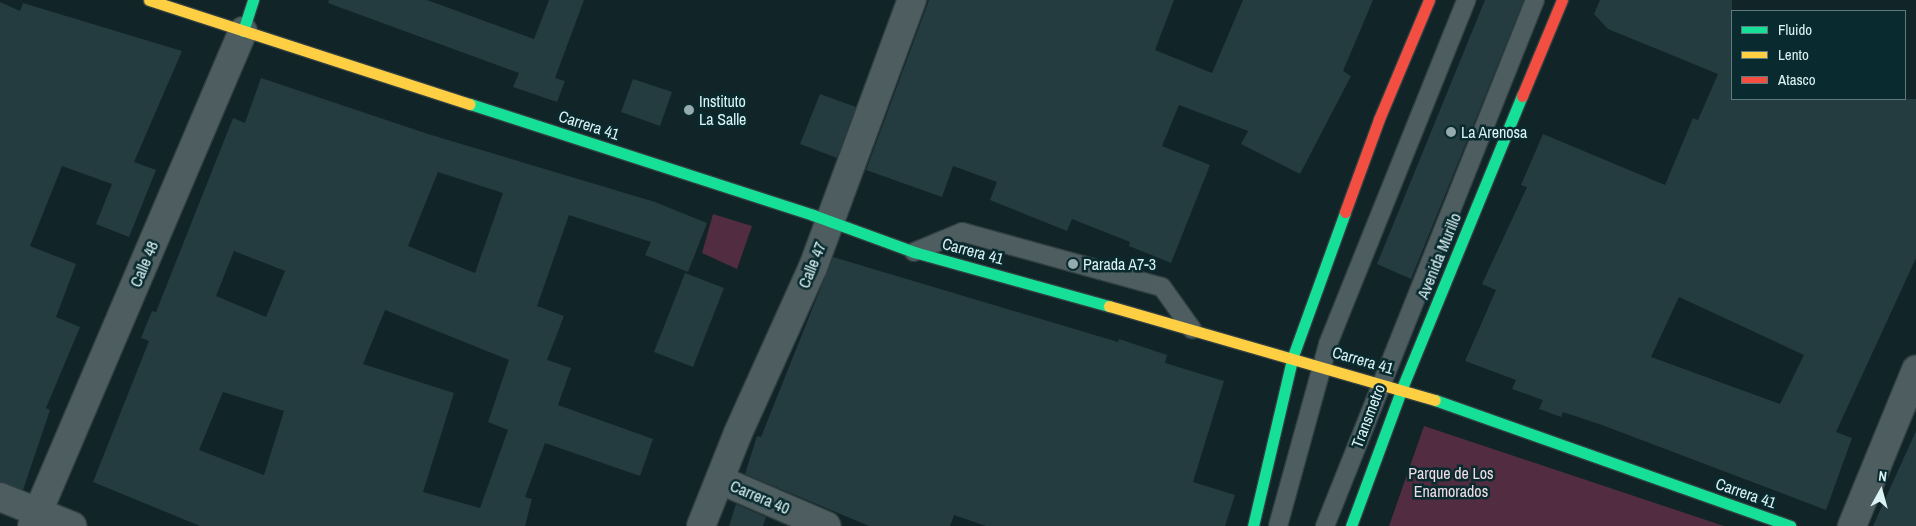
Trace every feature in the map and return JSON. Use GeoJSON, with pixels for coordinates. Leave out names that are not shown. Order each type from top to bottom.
{"type":"FeatureCollection","features":[{"type":"Feature","properties":{"kind":"street","name":"Carrera 41"},"geometry":{"type":"LineString","coordinates":[[149,0],[830,221],[914,252],[1293,356],[1402,388],[1790,526]]}},
{"type":"Feature","properties":{"kind":"street","name":"Calle 48"},"geometry":{"type":"LineString","coordinates":[[35,519],[242,31],[253,0]]}},
{"type":"Feature","properties":{"kind":"street","name":"Calle 47"},"geometry":{"type":"LineString","coordinates":[[701,526],[830,221],[912,0]]}},
{"type":"Feature","properties":{"kind":"street"},"geometry":{"type":"LineString","coordinates":[[1253,526],[1293,356],[1379,119],[1429,0]]}},
{"type":"Feature","properties":{"kind":"street","name":"Avenida Murillo"},"geometry":{"type":"LineString","coordinates":[[1351,526],[1402,388],[1562,0]]}},
{"type":"Feature","properties":{"kind":"street"},"geometry":{"type":"LineString","coordinates":[[1852,526],[1916,370]]}},
{"type":"Feature","properties":{"kind":"street","name":"Carrera 40"},"geometry":{"type":"LineString","coordinates":[[720,480],[827,526]]}},
{"type":"Feature","properties":{"kind":"street"},"geometry":{"type":"LineString","coordinates":[[0,497],[35,519],[72,526]]}},
{"type":"Feature","properties":{"kind":"lane"},"geometry":{"type":"LineString","coordinates":[[1278,526],[1320,365],[1466,0]]}},
{"type":"Feature","properties":{"kind":"lane","name":"Transmetro"},"geometry":{"type":"LineString","coordinates":[[1324,526],[1535,0]]}},
{"type":"Feature","properties":{"kind":"lane"},"geometry":{"type":"LineString","coordinates":[[914,252],[962,232],[1162,287],[1192,328]]}},
{"type":"Feature","properties":{"kind":"green space"},"geometry":{"type":"Polygon","coordinates":[[[713,214],[752,226],[737,269],[702,253],[713,214]]]}},
{"type":"Feature","properties":{"kind":"green space","name":"Parque de Los Enamorados"},"geometry":{"type":"Polygon","coordinates":[[[1424,426],[1724,526],[1389,526],[1424,426]]]}},
{"type":"Feature","properties":{"kind":"building"},"geometry":{"type":"Polygon","coordinates":[[[329,0],[427,0],[534,39],[549,0],[584,0],[555,78],[565,81],[557,102],[513,87],[519,73],[328,3],[329,0]]]}},
{"type":"Feature","properties":{"kind":"building"},"geometry":{"type":"Polygon","coordinates":[[[929,0],[1174,0],[1155,50],[1212,73],[1243,0],[1373,0],[1343,71],[1351,76],[1300,174],[1241,144],[1248,131],[1179,105],[1162,146],[1210,165],[1171,263],[1129,246],[1130,242],[1072,219],[1067,231],[990,200],[997,182],[953,166],[942,197],[866,170],[929,0]]]}},
{"type":"Feature","properties":{"kind":"building","name":"La Arenosa"},"geometry":{"type":"Polygon","coordinates":[[[1485,0],[1524,0],[1411,279],[1377,264],[1485,0]]]}},
{"type":"Feature","properties":{"kind":"building"},"geometry":{"type":"Polygon","coordinates":[[[1600,0],[1732,0],[1731,100],[1916,99],[1916,258],[1836,432],[1852,438],[1826,510],[1602,425],[1563,412],[1561,417],[1539,409],[1543,400],[1512,389],[1516,380],[1465,361],[1496,290],[1482,284],[1527,187],[1521,185],[1543,134],[1665,185],[1693,118],[1698,120],[1718,74],[1608,29],[1594,14],[1600,0]],[[1679,297],[1651,357],[1780,404],[1804,355],[1679,297]]]}},
{"type":"Feature","properties":{"kind":"building"},"geometry":{"type":"Polygon","coordinates":[[[0,2],[20,11],[23,3],[182,51],[134,162],[156,170],[129,237],[96,224],[112,184],[62,166],[30,246],[76,264],[56,317],[80,327],[46,408],[50,410],[23,490],[0,482],[0,2]]]}},
{"type":"Feature","properties":{"kind":"building"},"geometry":{"type":"Polygon","coordinates":[[[261,78],[428,134],[655,202],[707,223],[688,272],[645,255],[651,242],[569,215],[537,306],[564,316],[547,360],[571,368],[558,405],[653,439],[640,476],[545,443],[525,497],[532,499],[525,526],[200,526],[93,482],[149,341],[141,338],[152,311],[156,312],[233,118],[245,123],[261,78]],[[438,172],[408,246],[475,273],[503,193],[438,172]],[[234,251],[216,296],[266,317],[285,271],[234,251]],[[385,310],[363,364],[454,393],[423,492],[480,508],[508,430],[488,422],[509,360],[385,310]],[[223,392],[199,450],[264,475],[284,411],[223,392]]]}},
{"type":"Feature","properties":{"kind":"building"},"geometry":{"type":"Polygon","coordinates":[[[633,79],[672,92],[660,126],[621,112],[633,79]]]}},
{"type":"Feature","properties":{"kind":"building"},"geometry":{"type":"Polygon","coordinates":[[[820,94],[856,107],[837,158],[800,144],[820,94]]]}},
{"type":"Feature","properties":{"kind":"building"},"geometry":{"type":"Polygon","coordinates":[[[833,257],[1118,342],[1119,339],[1167,355],[1165,363],[1224,381],[1193,482],[1235,495],[1225,526],[986,526],[954,515],[950,526],[869,526],[745,474],[757,436],[761,437],[833,257]]]}},
{"type":"Feature","properties":{"kind":"building"},"geometry":{"type":"Polygon","coordinates":[[[685,273],[724,288],[693,367],[654,352],[685,273]]]}},
{"type":"Feature","properties":{"kind":"building"},"geometry":{"type":"Polygon","coordinates":[[[1916,431],[1916,526],[1873,526],[1916,431]]]}},
{"type":"Feature","properties":{"kind":"building"},"geometry":{"type":"Polygon","coordinates":[[[736,504],[766,517],[763,526],[729,526],[736,504]]]}},
{"type":"Feature","properties":{"kind":"traffic: fast"},"geometry":{"type":"LineString","coordinates":[[243,31],[253,0]]}},
{"type":"Feature","properties":{"kind":"traffic: fast"},"geometry":{"type":"LineString","coordinates":[[1351,526],[1402,388],[1522,96]]}},
{"type":"Feature","properties":{"kind":"traffic: fast"},"geometry":{"type":"LineString","coordinates":[[470,104],[813,215],[914,252],[1109,306]]}},
{"type":"Feature","properties":{"kind":"traffic: fast"},"geometry":{"type":"LineString","coordinates":[[1253,526],[1293,356],[1345,212]]}},
{"type":"Feature","properties":{"kind":"traffic: fast"},"geometry":{"type":"LineString","coordinates":[[1435,400],[1790,526]]}},
{"type":"Feature","properties":{"kind":"traffic: slow"},"geometry":{"type":"LineString","coordinates":[[149,0],[470,104]]}},
{"type":"Feature","properties":{"kind":"traffic: slow"},"geometry":{"type":"LineString","coordinates":[[1109,306],[1435,400]]}},
{"type":"Feature","properties":{"kind":"traffic: jam"},"geometry":{"type":"LineString","coordinates":[[1345,212],[1379,119],[1429,0]]}},
{"type":"Feature","properties":{"kind":"traffic: jam"},"geometry":{"type":"LineString","coordinates":[[1522,96],[1562,0]]}},
{"type":"Feature","properties":{"kind":"place","name":"Instituto La Salle"},"geometry":{"type":"Point","coordinates":[689,110]}},
{"type":"Feature","properties":{"kind":"place","name":"La Arenosa"},"geometry":{"type":"Point","coordinates":[1451,132]}},
{"type":"Feature","properties":{"kind":"place","name":"Parada A7-3"},"geometry":{"type":"Point","coordinates":[1073,264]}}]}
